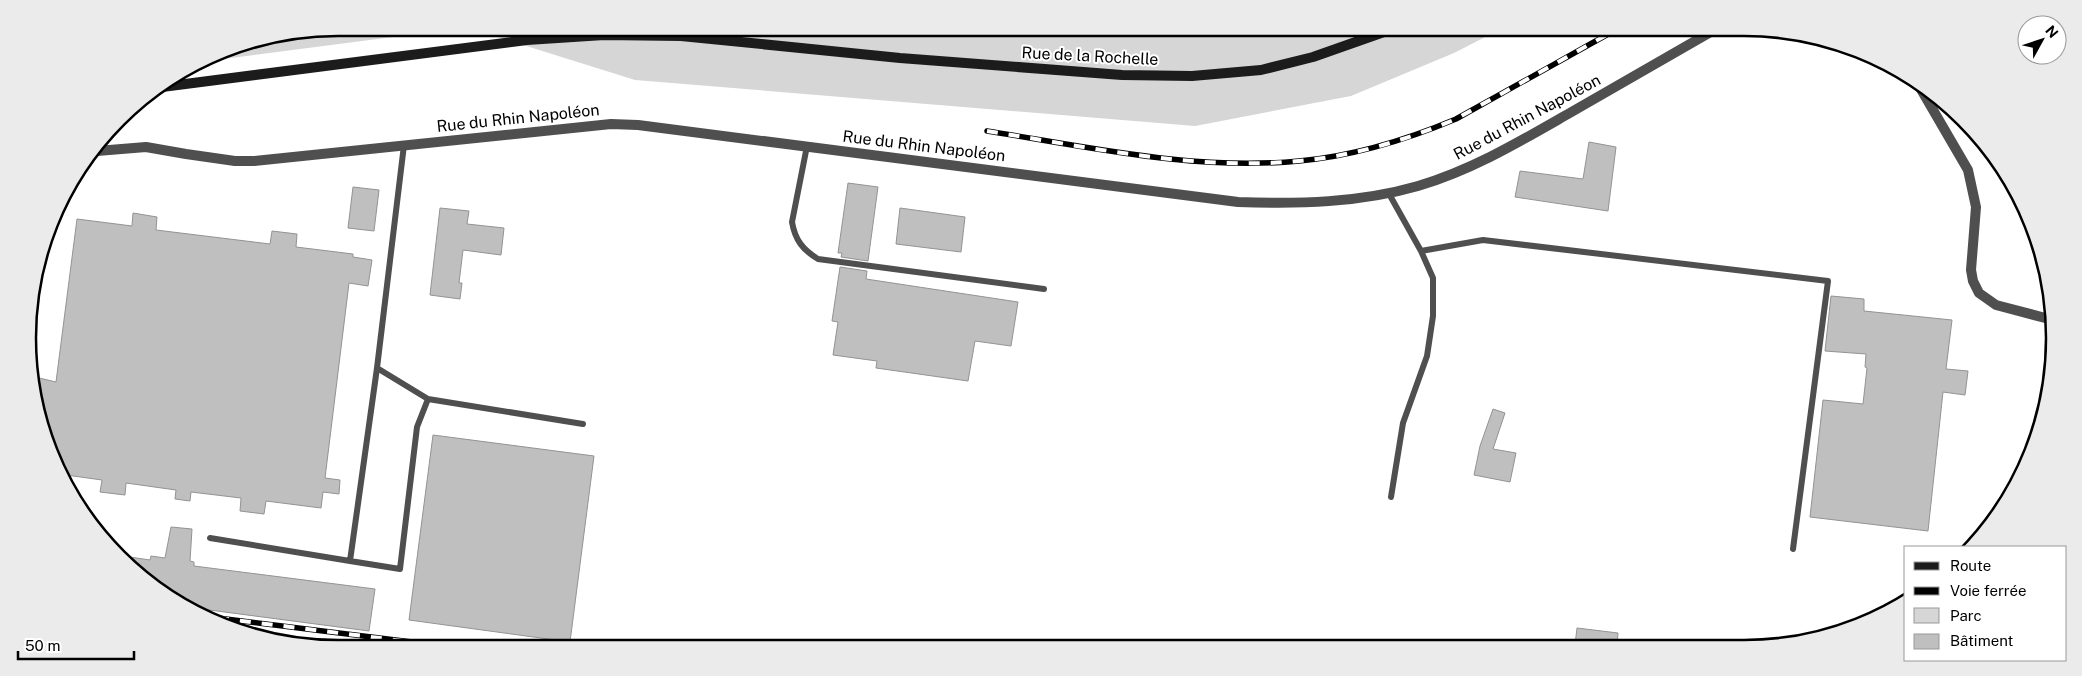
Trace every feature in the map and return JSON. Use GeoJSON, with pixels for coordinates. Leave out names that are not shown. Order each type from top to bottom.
{"type":"FeatureCollection","features":[{"type":"Feature","properties":{"kind":"main road","name":"Rue de la Rochelle"},"geometry":{"type":"LineString","coordinates":[[172,86],[526,40],[588,36]]}},
{"type":"Feature","properties":{"kind":"main road","name":"Rue de la Rochelle"},"geometry":{"type":"LineString","coordinates":[[681,36],[900,58],[1122,76],[1192,76],[1261,70],[1312,57],[1375,36]]}},
{"type":"Feature","properties":{"kind":"street","name":"Rue du Rhin Napoléon"},"geometry":{"type":"LineString","coordinates":[[102,151],[146,147],[235,161],[254,161],[611,124],[638,125],[1238,202],[1298,204],[1356,199],[1417,186],[1459,172],[1506,150],[1704,36]]}},
{"type":"Feature","properties":{"kind":"street"},"geometry":{"type":"LineString","coordinates":[[1926,97],[1968,170],[1976,206],[1970,270],[1979,293],[1996,305],[2045,318]]}},
{"type":"Feature","properties":{"kind":"lane"},"geometry":{"type":"LineString","coordinates":[[350,561],[377,368],[404,145]]}},
{"type":"Feature","properties":{"kind":"lane"},"geometry":{"type":"LineString","coordinates":[[807,146],[792,222],[794,234],[800,246],[818,259],[1044,289]]}},
{"type":"Feature","properties":{"kind":"lane"},"geometry":{"type":"LineString","coordinates":[[1388,192],[1421,251],[1433,278],[1433,316],[1427,356],[1403,422],[1391,498]]}},
{"type":"Feature","properties":{"kind":"lane"},"geometry":{"type":"LineString","coordinates":[[1421,251],[1484,240],[1828,281],[1793,549]]}},
{"type":"Feature","properties":{"kind":"lane"},"geometry":{"type":"LineString","coordinates":[[377,368],[428,399],[583,424]]}},
{"type":"Feature","properties":{"kind":"lane"},"geometry":{"type":"LineString","coordinates":[[210,538],[400,569],[417,427],[428,399]]}},
{"type":"Feature","properties":{"kind":"green space"},"geometry":{"type":"Polygon","coordinates":[[[338,36],[401,36],[223,59],[241,52],[299,39],[338,36]]]}},
{"type":"Feature","properties":{"kind":"green space"},"geometry":{"type":"Polygon","coordinates":[[[495,36],[1487,36],[1454,53],[1351,96],[1195,126],[635,80],[495,36]]]}},
{"type":"Feature","properties":{"kind":"building"},"geometry":{"type":"Polygon","coordinates":[[[1589,142],[1616,147],[1608,211],[1515,197],[1520,171],[1583,179],[1589,142]]]}},
{"type":"Feature","properties":{"kind":"building"},"geometry":{"type":"Polygon","coordinates":[[[848,183],[878,187],[868,261],[841,257],[842,253],[838,253],[848,183]]]}},
{"type":"Feature","properties":{"kind":"building"},"geometry":{"type":"Polygon","coordinates":[[[353,187],[379,190],[374,231],[348,228],[353,187]]]}},
{"type":"Feature","properties":{"kind":"building"},"geometry":{"type":"Polygon","coordinates":[[[440,208],[469,211],[467,224],[504,228],[501,255],[463,250],[459,283],[462,283],[460,299],[430,295],[440,208]]]}},
{"type":"Feature","properties":{"kind":"building"},"geometry":{"type":"Polygon","coordinates":[[[900,208],[965,217],[961,252],[896,244],[900,208]]]}},
{"type":"Feature","properties":{"kind":"building"},"geometry":{"type":"Polygon","coordinates":[[[133,213],[157,217],[156,230],[270,244],[272,231],[297,234],[296,247],[353,254],[353,257],[372,260],[368,286],[349,283],[325,478],[340,480],[339,494],[323,492],[321,508],[266,501],[264,514],[240,511],[241,498],[191,492],[190,501],[175,499],[176,490],[126,483],[125,495],[100,492],[102,480],[69,475],[52,435],[39,378],[56,382],[77,219],[132,226],[133,213]]]}},
{"type":"Feature","properties":{"kind":"building"},"geometry":{"type":"Polygon","coordinates":[[[840,267],[867,271],[866,279],[1018,302],[1011,346],[975,341],[968,381],[876,368],[877,361],[833,355],[838,322],[832,321],[840,267]]]}},
{"type":"Feature","properties":{"kind":"building"},"geometry":{"type":"Polygon","coordinates":[[[1831,296],[1864,299],[1864,311],[1952,320],[1946,369],[1968,371],[1965,395],[1943,392],[1928,531],[1810,517],[1823,400],[1863,404],[1867,368],[1865,367],[1866,354],[1825,351],[1831,296]]]}},
{"type":"Feature","properties":{"kind":"building"},"geometry":{"type":"Polygon","coordinates":[[[1493,409],[1505,413],[1493,449],[1516,453],[1510,482],[1474,475],[1480,446],[1493,409]]]}},
{"type":"Feature","properties":{"kind":"building"},"geometry":{"type":"Polygon","coordinates":[[[433,435],[594,456],[570,640],[555,640],[409,620],[433,435]]]}},
{"type":"Feature","properties":{"kind":"building"},"geometry":{"type":"Polygon","coordinates":[[[171,527],[192,529],[190,561],[194,562],[194,566],[375,589],[369,631],[206,610],[170,589],[131,557],[150,560],[151,556],[165,558],[171,527]]]}},
{"type":"Feature","properties":{"kind":"building"},"geometry":{"type":"Polygon","coordinates":[[[1577,628],[1618,633],[1617,640],[1576,640],[1577,628]]]}},
{"type":"Feature","properties":{"kind":"railway"},"geometry":{"type":"LineString","coordinates":[[987,131],[1143,156],[1182,160],[1260,163],[1319,159],[1379,146],[1418,134],[1456,119],[1605,36]]}},
{"type":"Feature","properties":{"kind":"railway"},"geometry":{"type":"LineString","coordinates":[[229,619],[396,640]]}}]}
